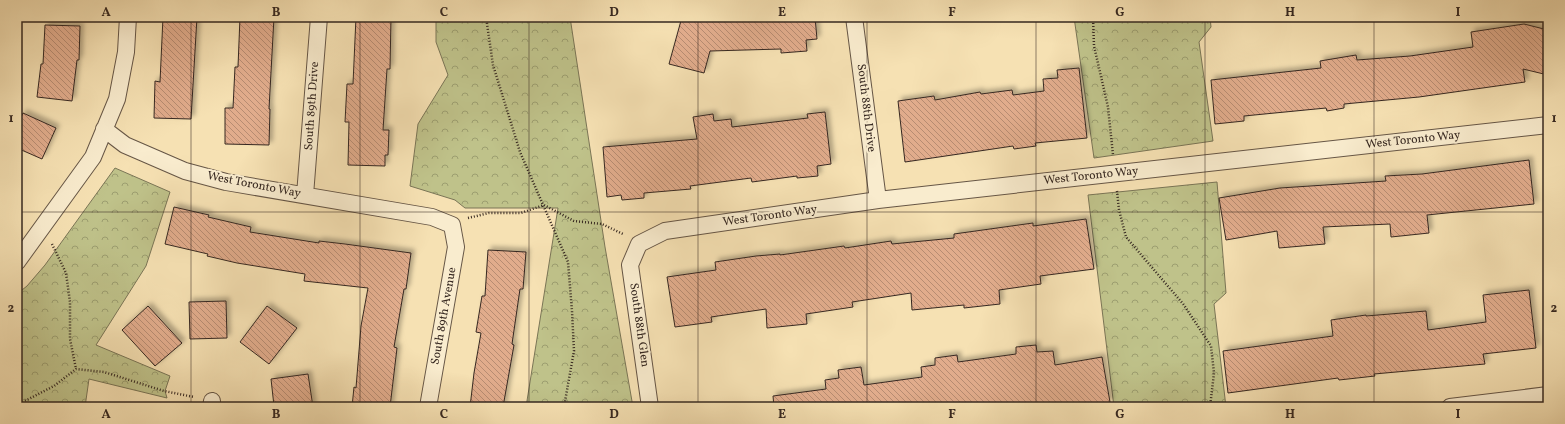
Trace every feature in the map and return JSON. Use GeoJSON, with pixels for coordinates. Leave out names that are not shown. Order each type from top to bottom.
{"type":"FeatureCollection","features":[{"type":"Feature","properties":{"kind":"street"},"geometry":{"type":"LineString","coordinates":[[17,262],[93,157],[117,99],[126,52],[128,17]]}},
{"type":"Feature","properties":{"kind":"street","name":"South 89th Drive"},"geometry":{"type":"LineString","coordinates":[[305,196],[319,17]]}},
{"type":"Feature","properties":{"kind":"street","name":"South 88th Drive"},"geometry":{"type":"LineString","coordinates":[[854,17],[878,200]]}},
{"type":"Feature","properties":{"kind":"street","name":"West Toronto Way"},"geometry":{"type":"LineString","coordinates":[[638,244],[665,231],[878,200],[1548,125]]}},
{"type":"Feature","properties":{"kind":"street","name":"West Toronto Way"},"geometry":{"type":"LineString","coordinates":[[104,130],[125,145],[185,170],[226,182],[432,217],[452,225]]}},
{"type":"Feature","properties":{"kind":"street","name":"South 89th Avenue"},"geometry":{"type":"LineString","coordinates":[[428,407],[456,247],[452,225]]}},
{"type":"Feature","properties":{"kind":"street","name":"South 88th Glen"},"geometry":{"type":"LineString","coordinates":[[638,244],[630,265],[650,407]]}},
{"type":"Feature","properties":{"kind":"street"},"geometry":{"type":"LineString","coordinates":[[1450,407],[1548,395]]}},
{"type":"Feature","properties":{"kind":"path"},"geometry":{"type":"LineString","coordinates":[[486,17],[493,65],[520,152],[568,262],[574,351],[564,407]]}},
{"type":"Feature","properties":{"kind":"path"},"geometry":{"type":"LineString","coordinates":[[1093,17],[1094,46],[1108,107],[1119,210],[1126,237],[1184,305],[1211,346],[1214,373],[1210,407]]}},
{"type":"Feature","properties":{"kind":"path"},"geometry":{"type":"LineString","coordinates":[[452,225],[469,218],[489,213],[521,213],[544,205],[574,221],[602,224],[620,232],[638,244]]}},
{"type":"Feature","properties":{"kind":"path"},"geometry":{"type":"LineString","coordinates":[[38,232],[54,245],[66,273],[70,302],[70,339],[76,369]]}},
{"type":"Feature","properties":{"kind":"path"},"geometry":{"type":"LineString","coordinates":[[17,405],[54,386],[76,369],[104,372],[212,404]]}},
{"type":"Feature","properties":{"kind":"green space"},"geometry":{"type":"Polygon","coordinates":[[[436,17],[570,17],[605,247],[633,407],[526,407],[558,208],[465,208],[455,200],[410,186],[418,124],[448,75],[436,42],[436,17]]]}},
{"type":"Feature","properties":{"kind":"green space"},"geometry":{"type":"Polygon","coordinates":[[[1074,17],[1210,17],[1211,27],[1199,42],[1213,141],[1094,158],[1074,17]]]}},
{"type":"Feature","properties":{"kind":"green space"},"geometry":{"type":"Polygon","coordinates":[[[115,168],[170,192],[146,266],[96,345],[170,376],[165,391],[167,398],[89,379],[85,407],[17,407],[17,294],[27,286],[45,265],[115,168]]]}},
{"type":"Feature","properties":{"kind":"green space"},"geometry":{"type":"Polygon","coordinates":[[[1217,182],[1226,293],[1214,304],[1226,407],[1114,407],[1088,195],[1217,182]]]}},
{"type":"Feature","properties":{"kind":"building"},"geometry":{"type":"Polygon","coordinates":[[[163,17],[197,17],[191,119],[154,118],[155,81],[160,82],[163,17]]]}},
{"type":"Feature","properties":{"kind":"building"},"geometry":{"type":"Polygon","coordinates":[[[240,17],[274,17],[269,109],[269,145],[225,144],[225,108],[233,108],[235,67],[238,67],[240,17]]]}},
{"type":"Feature","properties":{"kind":"building"},"geometry":{"type":"Polygon","coordinates":[[[356,17],[391,17],[390,69],[387,69],[383,130],[389,130],[388,155],[385,155],[385,166],[348,165],[349,122],[345,122],[347,84],[353,84],[356,17]]]}},
{"type":"Feature","properties":{"kind":"building"},"geometry":{"type":"Polygon","coordinates":[[[682,17],[815,17],[817,39],[806,40],[807,51],[781,53],[781,49],[710,51],[704,73],[669,64],[682,17]]]}},
{"type":"Feature","properties":{"kind":"building"},"geometry":{"type":"Polygon","coordinates":[[[1524,24],[1548,30],[1548,75],[1523,69],[1525,82],[1419,97],[1344,104],[1344,108],[1327,111],[1326,108],[1244,116],[1244,121],[1215,124],[1211,80],[1321,68],[1320,61],[1356,55],[1357,60],[1410,56],[1473,47],[1471,32],[1524,24]]]}},
{"type":"Feature","properties":{"kind":"building"},"geometry":{"type":"Polygon","coordinates":[[[45,25],[80,26],[79,60],[77,60],[72,101],[37,97],[41,64],[43,64],[45,25]]]}},
{"type":"Feature","properties":{"kind":"building"},"geometry":{"type":"Polygon","coordinates":[[[1079,68],[1087,138],[1035,143],[1036,146],[1014,149],[1013,146],[905,162],[898,101],[934,96],[935,100],[980,92],[981,94],[1012,90],[1013,95],[1044,91],[1043,79],[1058,78],[1057,70],[1079,68]]]}},
{"type":"Feature","properties":{"kind":"building"},"geometry":{"type":"Polygon","coordinates":[[[825,112],[831,164],[817,166],[818,176],[797,178],[797,176],[752,182],[751,178],[690,186],[691,189],[644,193],[644,198],[622,200],[621,195],[607,197],[603,147],[697,139],[693,117],[713,114],[714,121],[731,119],[732,127],[808,118],[807,114],[825,112]]]}},
{"type":"Feature","properties":{"kind":"building"},"geometry":{"type":"Polygon","coordinates":[[[23,113],[56,128],[42,159],[17,148],[17,126],[23,113]]]}},
{"type":"Feature","properties":{"kind":"building"},"geometry":{"type":"Polygon","coordinates":[[[1529,160],[1534,204],[1427,215],[1429,233],[1391,237],[1390,224],[1323,227],[1325,244],[1279,248],[1277,231],[1226,240],[1219,198],[1280,188],[1386,181],[1385,176],[1422,174],[1529,160]]]}},
{"type":"Feature","properties":{"kind":"building"},"geometry":{"type":"Polygon","coordinates":[[[174,207],[251,227],[250,232],[319,243],[319,241],[411,253],[406,289],[404,289],[394,347],[397,348],[390,407],[352,407],[354,387],[356,388],[361,326],[368,288],[304,281],[305,274],[237,263],[207,256],[208,254],[165,244],[174,207]]]}},
{"type":"Feature","properties":{"kind":"building"},"geometry":{"type":"Polygon","coordinates":[[[1086,219],[1094,269],[1040,276],[1041,284],[999,290],[1000,304],[964,308],[964,305],[912,310],[911,293],[852,302],[853,307],[806,314],[807,324],[767,328],[766,309],[711,317],[712,322],[675,327],[667,277],[716,270],[715,262],[844,246],[845,248],[891,241],[892,244],[954,238],[954,234],[1033,223],[1033,226],[1086,219]]]}},
{"type":"Feature","properties":{"kind":"building"},"geometry":{"type":"Polygon","coordinates":[[[488,250],[526,252],[523,289],[520,289],[512,344],[514,345],[503,407],[470,407],[481,333],[476,332],[482,296],[485,296],[488,250]]]}},
{"type":"Feature","properties":{"kind":"building"},"geometry":{"type":"Polygon","coordinates":[[[1529,290],[1536,348],[1483,354],[1485,364],[1374,374],[1375,376],[1339,380],[1338,378],[1228,393],[1223,351],[1333,336],[1331,320],[1366,315],[1426,311],[1428,330],[1486,322],[1483,295],[1529,290]]]}},
{"type":"Feature","properties":{"kind":"building"},"geometry":{"type":"Polygon","coordinates":[[[226,301],[227,338],[190,339],[189,302],[226,301]]]}},
{"type":"Feature","properties":{"kind":"building"},"geometry":{"type":"Polygon","coordinates":[[[148,306],[182,343],[155,366],[122,330],[148,306]]]}},
{"type":"Feature","properties":{"kind":"building"},"geometry":{"type":"Polygon","coordinates":[[[267,306],[297,328],[269,364],[240,342],[267,306]]]}},
{"type":"Feature","properties":{"kind":"building"},"geometry":{"type":"Polygon","coordinates":[[[1036,345],[1037,352],[1053,351],[1055,365],[1102,357],[1110,402],[1095,405],[1095,407],[774,407],[773,396],[826,389],[825,380],[839,378],[838,370],[861,367],[864,385],[922,377],[921,367],[935,365],[935,358],[957,355],[958,362],[1016,354],[1016,347],[1036,345]]]}},
{"type":"Feature","properties":{"kind":"building"},"geometry":{"type":"Polygon","coordinates":[[[308,374],[313,407],[274,406],[271,379],[308,374]]]}}]}
